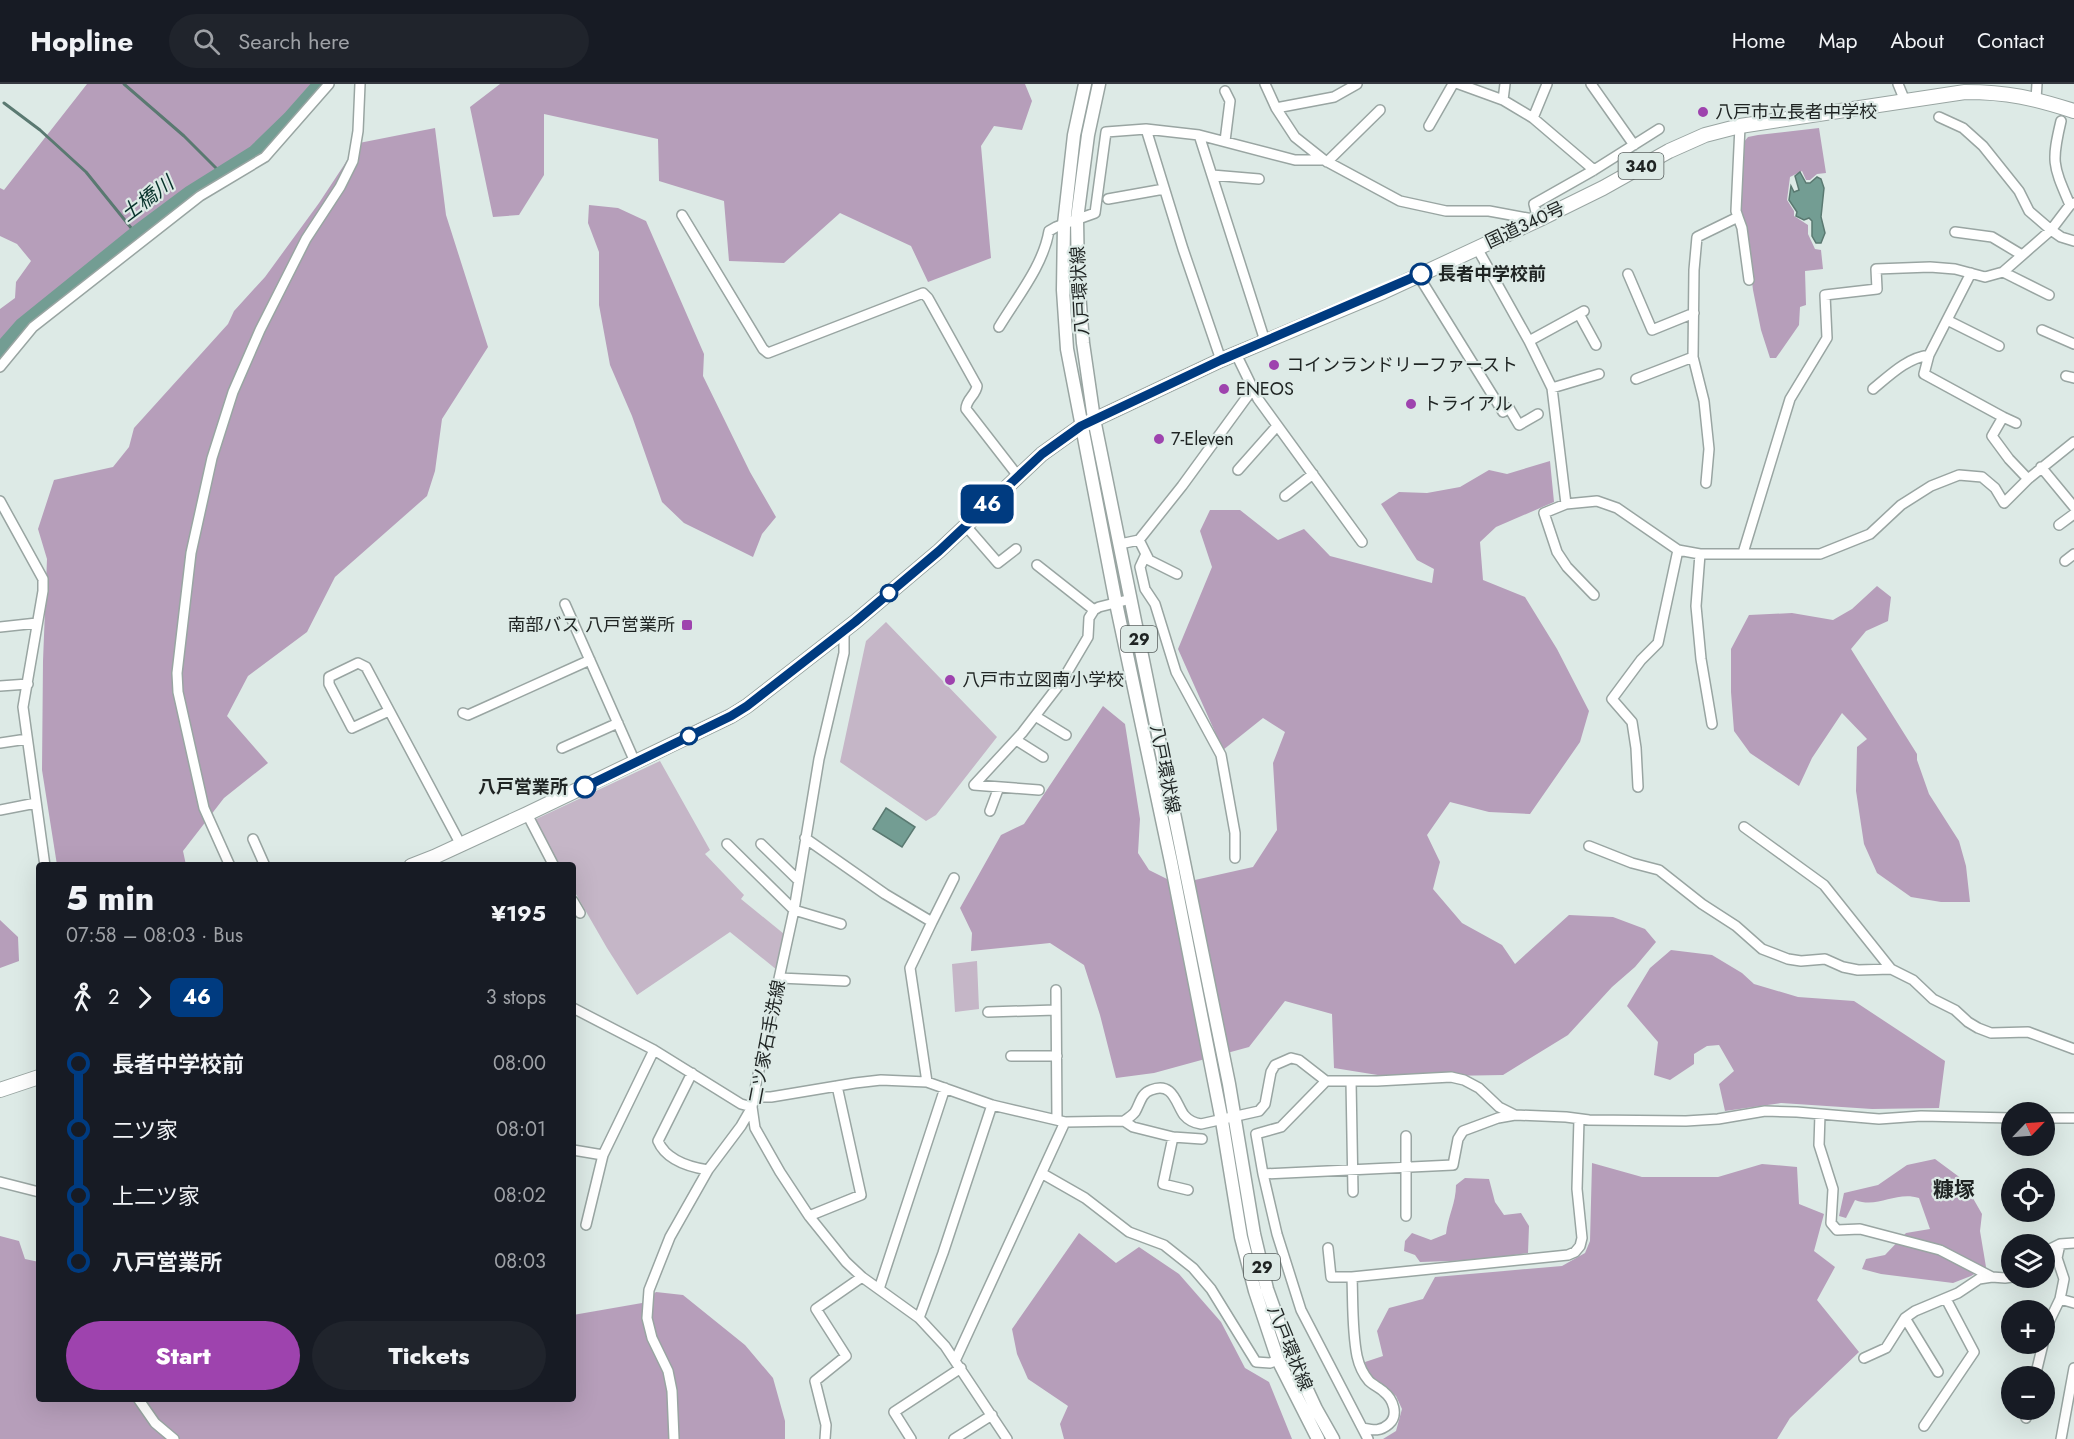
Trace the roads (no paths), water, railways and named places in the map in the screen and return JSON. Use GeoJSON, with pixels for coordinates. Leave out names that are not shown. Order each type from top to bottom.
{"type":"FeatureCollection","features":[{"type":"Feature","properties":{"kind":"highway","name":"国道340号"},"geometry":{"type":"LineString","coordinates":[[420,862],[527,814],[731,716],[747,706],[939,551],[1042,454],[1081,426],[1221,360],[1418,276],[1538,220],[1678,147],[1705,135],[1740,126],[1965,92],[1998,92],[2036,99],[2074,111]]}},
{"type":"Feature","properties":{"kind":"highway"},"geometry":{"type":"LineString","coordinates":[[0,1090],[36,1078]]}},
{"type":"Feature","properties":{"kind":"main road","name":"八戸環状線"},"geometry":{"type":"LineString","coordinates":[[1085,84],[1074,135],[1064,224],[1063,291],[1067,349],[1081,426],[1116,603],[1228,1084],[1254,1234],[1267,1289],[1289,1351],[1333,1439]]}},
{"type":"Feature","properties":{"kind":"main road","name":"八戸環状線"},"geometry":{"type":"LineString","coordinates":[[1099,84],[1088,135],[1077,219],[1077,279],[1094,419],[1131,599],[1241,1237],[1254,1291],[1278,1360],[1318,1439]]}},
{"type":"Feature","properties":{"kind":"street"},"geometry":{"type":"LineString","coordinates":[[0,367],[33,327],[200,196],[265,157],[329,84]]}},
{"type":"Feature","properties":{"kind":"street"},"geometry":{"type":"LineString","coordinates":[[228,862],[204,808],[178,692],[177,673],[191,553],[212,458],[233,392],[260,330],[306,239],[340,187],[353,161],[358,131],[360,84]]}},
{"type":"Feature","properties":{"kind":"street"},"geometry":{"type":"LineString","coordinates":[[1264,84],[1295,137],[1325,161],[1400,201],[1446,211],[1489,211],[1538,220],[1534,204],[1659,129]]}},
{"type":"Feature","properties":{"kind":"street"},"geometry":{"type":"LineString","coordinates":[[1276,108],[1334,97],[1357,84]]}},
{"type":"Feature","properties":{"kind":"street"},"geometry":{"type":"LineString","coordinates":[[1429,126],[1453,84]]}},
{"type":"Feature","properties":{"kind":"street"},"geometry":{"type":"LineString","coordinates":[[1459,84],[1503,100],[1533,117],[1594,170]]}},
{"type":"Feature","properties":{"kind":"street"},"geometry":{"type":"LineString","coordinates":[[1503,100],[1505,84]]}},
{"type":"Feature","properties":{"kind":"street"},"geometry":{"type":"LineString","coordinates":[[1533,117],[1547,84]]}},
{"type":"Feature","properties":{"kind":"street"},"geometry":{"type":"LineString","coordinates":[[1591,84],[1634,145]]}},
{"type":"Feature","properties":{"kind":"street"},"geometry":{"type":"LineString","coordinates":[[1898,84],[1905,101]]}},
{"type":"Feature","properties":{"kind":"street"},"geometry":{"type":"LineString","coordinates":[[2036,99],[2037,84]]}},
{"type":"Feature","properties":{"kind":"street"},"geometry":{"type":"LineString","coordinates":[[1225,91],[1230,101],[1225,141]]}},
{"type":"Feature","properties":{"kind":"street"},"geometry":{"type":"LineString","coordinates":[[999,327],[1040,261],[1046,248],[1049,231],[1095,213],[1106,132],[1146,129],[1199,135],[1295,160],[1325,161],[1380,110]]}},
{"type":"Feature","properties":{"kind":"street"},"geometry":{"type":"LineString","coordinates":[[1939,117],[1963,128],[1983,146],[2019,191],[2029,211],[2050,230],[2074,241]]}},
{"type":"Feature","properties":{"kind":"street"},"geometry":{"type":"LineString","coordinates":[[1743,553],[1790,399],[1827,338],[1825,296],[1877,290],[1876,269],[1930,267],[1955,269],[1985,277],[2002,272],[2050,230],[2072,204],[2055,169],[2054,151],[2061,121]]}},
{"type":"Feature","properties":{"kind":"street"},"geometry":{"type":"LineString","coordinates":[[1740,126],[1736,211],[1742,228],[1749,280]]}},
{"type":"Feature","properties":{"kind":"street"},"geometry":{"type":"LineString","coordinates":[[1146,129],[1221,360]]}},
{"type":"Feature","properties":{"kind":"street"},"geometry":{"type":"LineString","coordinates":[[1199,135],[1266,340]]}},
{"type":"Feature","properties":{"kind":"street"},"geometry":{"type":"LineString","coordinates":[[1212,175],[1259,179]]}},
{"type":"Feature","properties":{"kind":"street"},"geometry":{"type":"LineString","coordinates":[[1108,199],[1164,189]]}},
{"type":"Feature","properties":{"kind":"street"},"geometry":{"type":"LineString","coordinates":[[682,215],[762,350],[768,353],[923,293],[928,297],[977,386],[966,404],[966,409],[1018,476]]}},
{"type":"Feature","properties":{"kind":"street"},"geometry":{"type":"LineString","coordinates":[[1706,483],[1709,449],[1704,401],[1693,357],[1696,237],[1738,217]]}},
{"type":"Feature","properties":{"kind":"street"},"geometry":{"type":"LineString","coordinates":[[1955,232],[1992,237],[2022,255]]}},
{"type":"Feature","properties":{"kind":"street"},"geometry":{"type":"LineString","coordinates":[[1477,248],[1529,340],[1552,388],[1566,504]]}},
{"type":"Feature","properties":{"kind":"street"},"geometry":{"type":"LineString","coordinates":[[2002,272],[2049,295]]}},
{"type":"Feature","properties":{"kind":"street"},"geometry":{"type":"LineString","coordinates":[[1971,273],[1929,355],[1924,374],[2016,423]]}},
{"type":"Feature","properties":{"kind":"street"},"geometry":{"type":"LineString","coordinates":[[1628,274],[1652,330],[1694,313]]}},
{"type":"Feature","properties":{"kind":"street"},"geometry":{"type":"LineString","coordinates":[[1418,276],[1503,412],[1509,408],[1520,425],[1538,414]]}},
{"type":"Feature","properties":{"kind":"street"},"geometry":{"type":"LineString","coordinates":[[1529,340],[1582,313],[1596,345]]}},
{"type":"Feature","properties":{"kind":"street"},"geometry":{"type":"LineString","coordinates":[[1947,320],[1999,346]]}},
{"type":"Feature","properties":{"kind":"street"},"geometry":{"type":"LineString","coordinates":[[2042,330],[2074,344]]}},
{"type":"Feature","properties":{"kind":"street"},"geometry":{"type":"LineString","coordinates":[[1236,354],[1252,390],[1362,542]]}},
{"type":"Feature","properties":{"kind":"street"},"geometry":{"type":"LineString","coordinates":[[1873,389],[1906,363],[1918,356],[1929,355]]}},
{"type":"Feature","properties":{"kind":"street"},"geometry":{"type":"LineString","coordinates":[[1636,379],[1693,357]]}},
{"type":"Feature","properties":{"kind":"street"},"geometry":{"type":"LineString","coordinates":[[1552,388],[1599,374]]}},
{"type":"Feature","properties":{"kind":"street"},"geometry":{"type":"LineString","coordinates":[[1120,544],[1139,540],[1182,486],[1252,390]]}},
{"type":"Feature","properties":{"kind":"street"},"geometry":{"type":"LineString","coordinates":[[2003,417],[1992,436],[2009,459],[2028,478]]}},
{"type":"Feature","properties":{"kind":"street"},"geometry":{"type":"LineString","coordinates":[[1238,470],[1277,426]]}},
{"type":"Feature","properties":{"kind":"street"},"geometry":{"type":"LineString","coordinates":[[1594,595],[1567,567],[1557,552],[1544,513],[1566,504],[1597,501],[1617,508],[1678,550],[1700,554],[1820,554],[1870,534],[1901,505],[1931,486],[1959,475],[1982,477],[1995,488],[2004,503],[2041,467],[2074,444]]}},
{"type":"Feature","properties":{"kind":"street"},"geometry":{"type":"LineString","coordinates":[[2041,467],[2074,507]]}},
{"type":"Feature","properties":{"kind":"street"},"geometry":{"type":"LineString","coordinates":[[1285,496],[1313,474]]}},
{"type":"Feature","properties":{"kind":"street"},"geometry":{"type":"LineString","coordinates":[[0,501],[43,579],[43,591],[23,707],[44,862]]}},
{"type":"Feature","properties":{"kind":"street"},"geometry":{"type":"LineString","coordinates":[[2059,525],[2074,513]]}},
{"type":"Feature","properties":{"kind":"street"},"geometry":{"type":"LineString","coordinates":[[965,525],[998,563],[1016,549]]}},
{"type":"Feature","properties":{"kind":"street"},"geometry":{"type":"LineString","coordinates":[[1139,540],[1152,562],[1177,574]]}},
{"type":"Feature","properties":{"kind":"street"},"geometry":{"type":"LineString","coordinates":[[1638,787],[1632,722],[1612,699],[1641,660],[1658,643],[1678,550]]}},
{"type":"Feature","properties":{"kind":"street"},"geometry":{"type":"LineString","coordinates":[[1146,554],[1140,567],[1145,589],[1155,604],[1176,672],[1221,755],[1235,833],[1235,858]]}},
{"type":"Feature","properties":{"kind":"street"},"geometry":{"type":"LineString","coordinates":[[1700,554],[1696,606],[1701,658],[1713,724]]}},
{"type":"Feature","properties":{"kind":"street"},"geometry":{"type":"LineString","coordinates":[[2065,561],[2074,554]]}},
{"type":"Feature","properties":{"kind":"street"},"geometry":{"type":"LineString","coordinates":[[1037,565],[1094,610]]}},
{"type":"Feature","properties":{"kind":"street"},"geometry":{"type":"LineString","coordinates":[[1040,790],[974,785],[1016,740],[1062,681],[1088,637],[1089,618],[1094,610],[1131,599]]}},
{"type":"Feature","properties":{"kind":"street"},"geometry":{"type":"LineString","coordinates":[[566,604],[635,762]]}},
{"type":"Feature","properties":{"kind":"street"},"geometry":{"type":"LineString","coordinates":[[0,627],[38,623]]}},
{"type":"Feature","properties":{"kind":"street","name":"二ツ家石手洗線"},"geometry":{"type":"LineString","coordinates":[[844,630],[844,653],[819,759],[794,910],[753,1102],[754,1128],[809,1216],[846,1262],[862,1277],[919,1318],[958,1364],[1007,1439]]}},
{"type":"Feature","properties":{"kind":"street"},"geometry":{"type":"LineString","coordinates":[[463,714],[468,715],[590,660]]}},
{"type":"Feature","properties":{"kind":"street"},"geometry":{"type":"LineString","coordinates":[[389,711],[352,728],[329,684],[329,677],[358,663],[363,664],[389,711],[460,845]]}},
{"type":"Feature","properties":{"kind":"street"},"geometry":{"type":"LineString","coordinates":[[0,686],[28,684]]}},
{"type":"Feature","properties":{"kind":"street"},"geometry":{"type":"LineString","coordinates":[[1035,716],[1066,735]]}},
{"type":"Feature","properties":{"kind":"street"},"geometry":{"type":"LineString","coordinates":[[562,747],[618,723]]}},
{"type":"Feature","properties":{"kind":"street"},"geometry":{"type":"LineString","coordinates":[[0,743],[27,739]]}},
{"type":"Feature","properties":{"kind":"street"},"geometry":{"type":"LineString","coordinates":[[1016,740],[1043,757]]}},
{"type":"Feature","properties":{"kind":"street"},"geometry":{"type":"LineString","coordinates":[[990,812],[999,787]]}},
{"type":"Feature","properties":{"kind":"street"},"geometry":{"type":"LineString","coordinates":[[0,810],[36,803]]}},
{"type":"Feature","properties":{"kind":"street"},"geometry":{"type":"LineString","coordinates":[[527,814],[552,862]]}},
{"type":"Feature","properties":{"kind":"street"},"geometry":{"type":"LineString","coordinates":[[1744,827],[1824,885],[1891,969],[1913,980],[1933,999],[1955,1010],[1968,1023],[1991,1033],[2028,1032],[2074,1049]]}},
{"type":"Feature","properties":{"kind":"street"},"geometry":{"type":"LineString","coordinates":[[253,838],[263,862]]}},
{"type":"Feature","properties":{"kind":"street"},"geometry":{"type":"LineString","coordinates":[[806,838],[885,894],[932,922]]}},
{"type":"Feature","properties":{"kind":"street"},"geometry":{"type":"LineString","coordinates":[[727,844],[794,910],[841,924]]}},
{"type":"Feature","properties":{"kind":"street"},"geometry":{"type":"LineString","coordinates":[[761,844],[798,880]]}},
{"type":"Feature","properties":{"kind":"street"},"geometry":{"type":"LineString","coordinates":[[1589,846],[1632,863],[1659,870],[1702,904],[1736,926],[1751,942],[1762,949],[1788,959],[1801,961],[1825,959],[1843,967],[1858,970],[1891,969]]}},
{"type":"Feature","properties":{"kind":"street"},"geometry":{"type":"LineString","coordinates":[[927,1082],[910,968],[954,878]]}},
{"type":"Feature","properties":{"kind":"street"},"geometry":{"type":"LineString","coordinates":[[576,907],[580,914]]}},
{"type":"Feature","properties":{"kind":"street"},"geometry":{"type":"LineString","coordinates":[[780,978],[845,981]]}},
{"type":"Feature","properties":{"kind":"street"},"geometry":{"type":"LineString","coordinates":[[911,1439],[894,1412],[958,1364],[1000,1260],[1042,1174],[1061,1121],[1056,990]]}},
{"type":"Feature","properties":{"kind":"street"},"geometry":{"type":"LineString","coordinates":[[576,1010],[654,1050],[741,1104],[771,1097],[881,1080],[927,1082],[992,1105],[1061,1121],[1124,1121],[1133,1127],[1173,1137],[1202,1139]]}},
{"type":"Feature","properties":{"kind":"street"},"geometry":{"type":"LineString","coordinates":[[988,1012],[1056,1010]]}},
{"type":"Feature","properties":{"kind":"street"},"geometry":{"type":"LineString","coordinates":[[586,1225],[603,1155],[654,1050]]}},
{"type":"Feature","properties":{"kind":"street"},"geometry":{"type":"LineString","coordinates":[[1011,1056],[1057,1056]]}},
{"type":"Feature","properties":{"kind":"street"},"geometry":{"type":"LineString","coordinates":[[1124,1121],[1135,1111],[1143,1096],[1152,1089],[1165,1089],[1174,1095],[1184,1115],[1191,1122],[1201,1124],[1222,1121],[1259,1111],[1264,1104],[1271,1072],[1275,1065],[1291,1058],[1299,1060],[1326,1081],[1451,1077],[1464,1080],[1479,1088],[1499,1107],[1515,1115]]}},
{"type":"Feature","properties":{"kind":"street"},"geometry":{"type":"LineString","coordinates":[[692,1073],[658,1141],[665,1154],[691,1168],[708,1170]]}},
{"type":"Feature","properties":{"kind":"street"},"geometry":{"type":"LineString","coordinates":[[1326,1081],[1281,1126],[1256,1134],[1277,1234],[1301,1310],[1368,1439]]}},
{"type":"Feature","properties":{"kind":"street"},"geometry":{"type":"LineString","coordinates":[[1352,1081],[1353,1192]]}},
{"type":"Feature","properties":{"kind":"street"},"geometry":{"type":"LineString","coordinates":[[809,1216],[861,1195],[837,1086]]}},
{"type":"Feature","properties":{"kind":"street"},"geometry":{"type":"LineString","coordinates":[[879,1289],[945,1088]]}},
{"type":"Feature","properties":{"kind":"street"},"geometry":{"type":"LineString","coordinates":[[674,1439],[672,1391],[668,1371],[652,1338],[647,1318],[649,1290],[670,1237],[708,1170],[741,1126],[753,1102]]}},
{"type":"Feature","properties":{"kind":"street"},"geometry":{"type":"LineString","coordinates":[[919,1318],[992,1105]]}},
{"type":"Feature","properties":{"kind":"street"},"geometry":{"type":"LineString","coordinates":[[1263,1174],[1453,1165],[1458,1139],[1463,1131],[1498,1118],[1515,1115],[1589,1120],[1686,1121],[1718,1119],[1765,1111],[1879,1119],[1921,1116],[2001,1118]]}},
{"type":"Feature","properties":{"kind":"street"},"geometry":{"type":"LineString","coordinates":[[1820,1114],[1819,1145],[1833,1189],[1831,1223],[1837,1230],[1860,1229],[1940,1250],[1992,1277]]}},
{"type":"Feature","properties":{"kind":"street"},"geometry":{"type":"LineString","coordinates":[[2055,1118],[2074,1118]]}},
{"type":"Feature","properties":{"kind":"street"},"geometry":{"type":"LineString","coordinates":[[1328,1248],[1331,1277],[1352,1277],[1568,1255],[1575,1252],[1582,1238],[1577,1189],[1579,1119]]}},
{"type":"Feature","properties":{"kind":"street"},"geometry":{"type":"LineString","coordinates":[[1406,1136],[1406,1216]]}},
{"type":"Feature","properties":{"kind":"street"},"geometry":{"type":"LineString","coordinates":[[1173,1137],[1163,1184],[1188,1190]]}},
{"type":"Feature","properties":{"kind":"street"},"geometry":{"type":"LineString","coordinates":[[576,1150],[603,1155]]}},
{"type":"Feature","properties":{"kind":"street"},"geometry":{"type":"LineString","coordinates":[[1042,1174],[1085,1198],[1129,1232],[1164,1245],[1193,1268],[1211,1288],[1256,1362],[1270,1363],[1278,1360]]}},
{"type":"Feature","properties":{"kind":"street"},"geometry":{"type":"LineString","coordinates":[[0,1182],[36,1191]]}},
{"type":"Feature","properties":{"kind":"street"},"geometry":{"type":"LineString","coordinates":[[2055,1246],[2074,1243]]}},
{"type":"Feature","properties":{"kind":"street"},"geometry":{"type":"LineString","coordinates":[[2055,1309],[2060,1299],[2064,1279],[2057,1258],[2060,1244]]}},
{"type":"Feature","properties":{"kind":"street"},"geometry":{"type":"LineString","coordinates":[[825,1439],[826,1425],[815,1380],[846,1356],[816,1309],[862,1277]]}},
{"type":"Feature","properties":{"kind":"street"},"geometry":{"type":"LineString","coordinates":[[1352,1277],[1357,1356],[1360,1369],[1370,1382],[1384,1391],[1392,1400],[1394,1411],[1392,1421],[1384,1428],[1374,1431],[1363,1428]]}},
{"type":"Feature","properties":{"kind":"street"},"geometry":{"type":"LineString","coordinates":[[1864,1358],[1886,1348],[1905,1318],[1915,1311],[1946,1299],[1978,1280],[2001,1278]]}},
{"type":"Feature","properties":{"kind":"street"},"geometry":{"type":"LineString","coordinates":[[1924,1426],[1974,1352],[1946,1299]]}},
{"type":"Feature","properties":{"kind":"street"},"geometry":{"type":"LineString","coordinates":[[2060,1299],[2074,1303]]}},
{"type":"Feature","properties":{"kind":"street"},"geometry":{"type":"LineString","coordinates":[[1905,1318],[1938,1372]]}},
{"type":"Feature","properties":{"kind":"street"},"geometry":{"type":"LineString","coordinates":[[2061,1439],[2074,1368]]}},
{"type":"Feature","properties":{"kind":"street"},"geometry":{"type":"LineString","coordinates":[[140,1402],[155,1424],[174,1439]]}},
{"type":"Feature","properties":{"kind":"street"},"geometry":{"type":"LineString","coordinates":[[954,1439],[992,1415]]}},
{"type":"Feature","properties":{"kind":"waterway"},"geometry":{"type":"LineString","coordinates":[[124,84],[184,136],[221,173]]}},
{"type":"Feature","properties":{"kind":"waterway","name":"土橋川"},"geometry":{"type":"LineString","coordinates":[[0,351],[22,326],[136,234],[191,193],[255,153],[321,84]]}},
{"type":"Feature","properties":{"kind":"waterway"},"geometry":{"type":"LineString","coordinates":[[4,103],[40,130],[86,172],[136,234]]}},
{"type":"Feature","properties":{"kind":"place","name":"八戸市立長者中学校"},"geometry":{"type":"Point","coordinates":[1703,112]}},
{"type":"Feature","properties":{"kind":"place","name":"長者中学校前"},"geometry":{"type":"Point","coordinates":[1421,274]}},
{"type":"Feature","properties":{"kind":"place","name":"コインランドリーファースト"},"geometry":{"type":"Point","coordinates":[1274,365]}},
{"type":"Feature","properties":{"kind":"place","name":"ENEOS"},"geometry":{"type":"Point","coordinates":[1224,389]}},
{"type":"Feature","properties":{"kind":"place","name":"トライアル"},"geometry":{"type":"Point","coordinates":[1411,404]}},
{"type":"Feature","properties":{"kind":"place","name":"7-Eleven"},"geometry":{"type":"Point","coordinates":[1159,439]}},
{"type":"Feature","properties":{"kind":"place","name":"南部バス 八戸営業所"},"geometry":{"type":"Point","coordinates":[687,625]}},
{"type":"Feature","properties":{"kind":"place","name":"八戸市立図南小学校"},"geometry":{"type":"Point","coordinates":[950,680]}},
{"type":"Feature","properties":{"kind":"place","name":"八戸営業所"},"geometry":{"type":"Point","coordinates":[585,787]}},
{"type":"Feature","properties":{"kind":"district","name":"糠塚"},"geometry":{"type":"Point","coordinates":[1954,1190]}}]}
